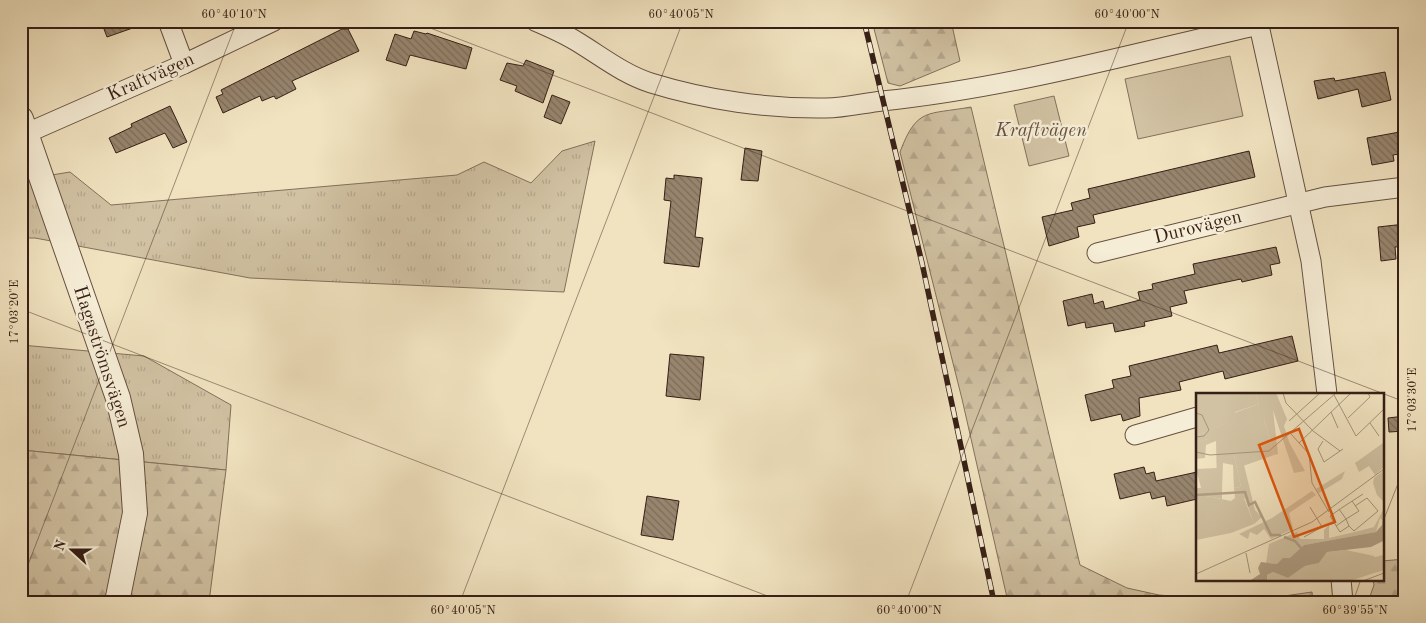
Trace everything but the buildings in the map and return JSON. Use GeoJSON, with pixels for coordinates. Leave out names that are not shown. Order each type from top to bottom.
{"type":"FeatureCollection","features":[{"type":"Feature","properties":{"kind":"street"},"geometry":{"type":"LineString","coordinates":[[168,21],[184,64]]}},
{"type":"Feature","properties":{"kind":"street","name":"Kraftvägen"},"geometry":{"type":"LineString","coordinates":[[24,126],[184,64],[274,21]]}},
{"type":"Feature","properties":{"kind":"street"},"geometry":{"type":"LineString","coordinates":[[535,21],[575,40],[621,70],[649,82],[682,91],[791,108],[829,108],[898,100],[993,84],[1259,23],[1300,204],[1317,303],[1327,393]]}},
{"type":"Feature","properties":{"kind":"street","name":"Hagaströmsvägen"},"geometry":{"type":"LineString","coordinates":[[24,126],[118,398],[130,454],[135,513],[117,602]]}},
{"type":"Feature","properties":{"kind":"street","name":"Durovägen"},"geometry":{"type":"LineString","coordinates":[[1098,253],[1335,196],[1405,187]]}},
{"type":"Feature","properties":{"kind":"street"},"geometry":{"type":"LineString","coordinates":[[1134,435],[1196,417]]}},
{"type":"Feature","properties":{"kind":"street"},"geometry":{"type":"LineString","coordinates":[[1341,580],[1343,602]]}},
{"type":"Feature","properties":{"kind":"green space"},"geometry":{"type":"Polygon","coordinates":[[[872,21],[951,21],[960,61],[900,86],[888,83],[872,21]]]}},
{"type":"Feature","properties":{"kind":"green space"},"geometry":{"type":"Polygon","coordinates":[[[1230,56],[1243,116],[1138,139],[1125,79],[1230,56]]]}},
{"type":"Feature","properties":{"kind":"green space","name":"Kraftvägen"},"geometry":{"type":"Polygon","coordinates":[[[1054,96],[1069,156],[1029,166],[1014,105],[1054,96]]]}},
{"type":"Feature","properties":{"kind":"green space"},"geometry":{"type":"Polygon","coordinates":[[[971,107],[1080,565],[1127,588],[1159,595],[1242,602],[1008,602],[962,399],[900,152],[906,137],[918,120],[934,113],[971,107]]]}},
{"type":"Feature","properties":{"kind":"green space"},"geometry":{"type":"Polygon","coordinates":[[[595,141],[564,292],[250,278],[35,238],[21,238],[21,180],[70,172],[111,205],[457,175],[484,162],[531,183],[562,151],[595,141]]]}},
{"type":"Feature","properties":{"kind":"green space"},"geometry":{"type":"Polygon","coordinates":[[[21,345],[144,356],[231,405],[226,470],[21,450],[21,345]]]}},
{"type":"Feature","properties":{"kind":"green space"},"geometry":{"type":"Polygon","coordinates":[[[21,450],[226,470],[209,602],[21,602],[21,450]]]}},
{"type":"Feature","properties":{"kind":"green space"},"geometry":{"type":"Polygon","coordinates":[[[1405,559],[1405,602],[1368,602],[1374,585],[1373,580],[1384,580],[1384,561],[1405,559]]]}},
{"type":"Feature","properties":{"kind":"green space"},"geometry":{"type":"Polygon","coordinates":[[[1312,592],[1313,602],[1242,602],[1312,592]]]}},
{"type":"Feature","properties":{"kind":"railway"},"geometry":{"type":"LineString","coordinates":[[864,21],[922,263],[994,602]]}}]}
